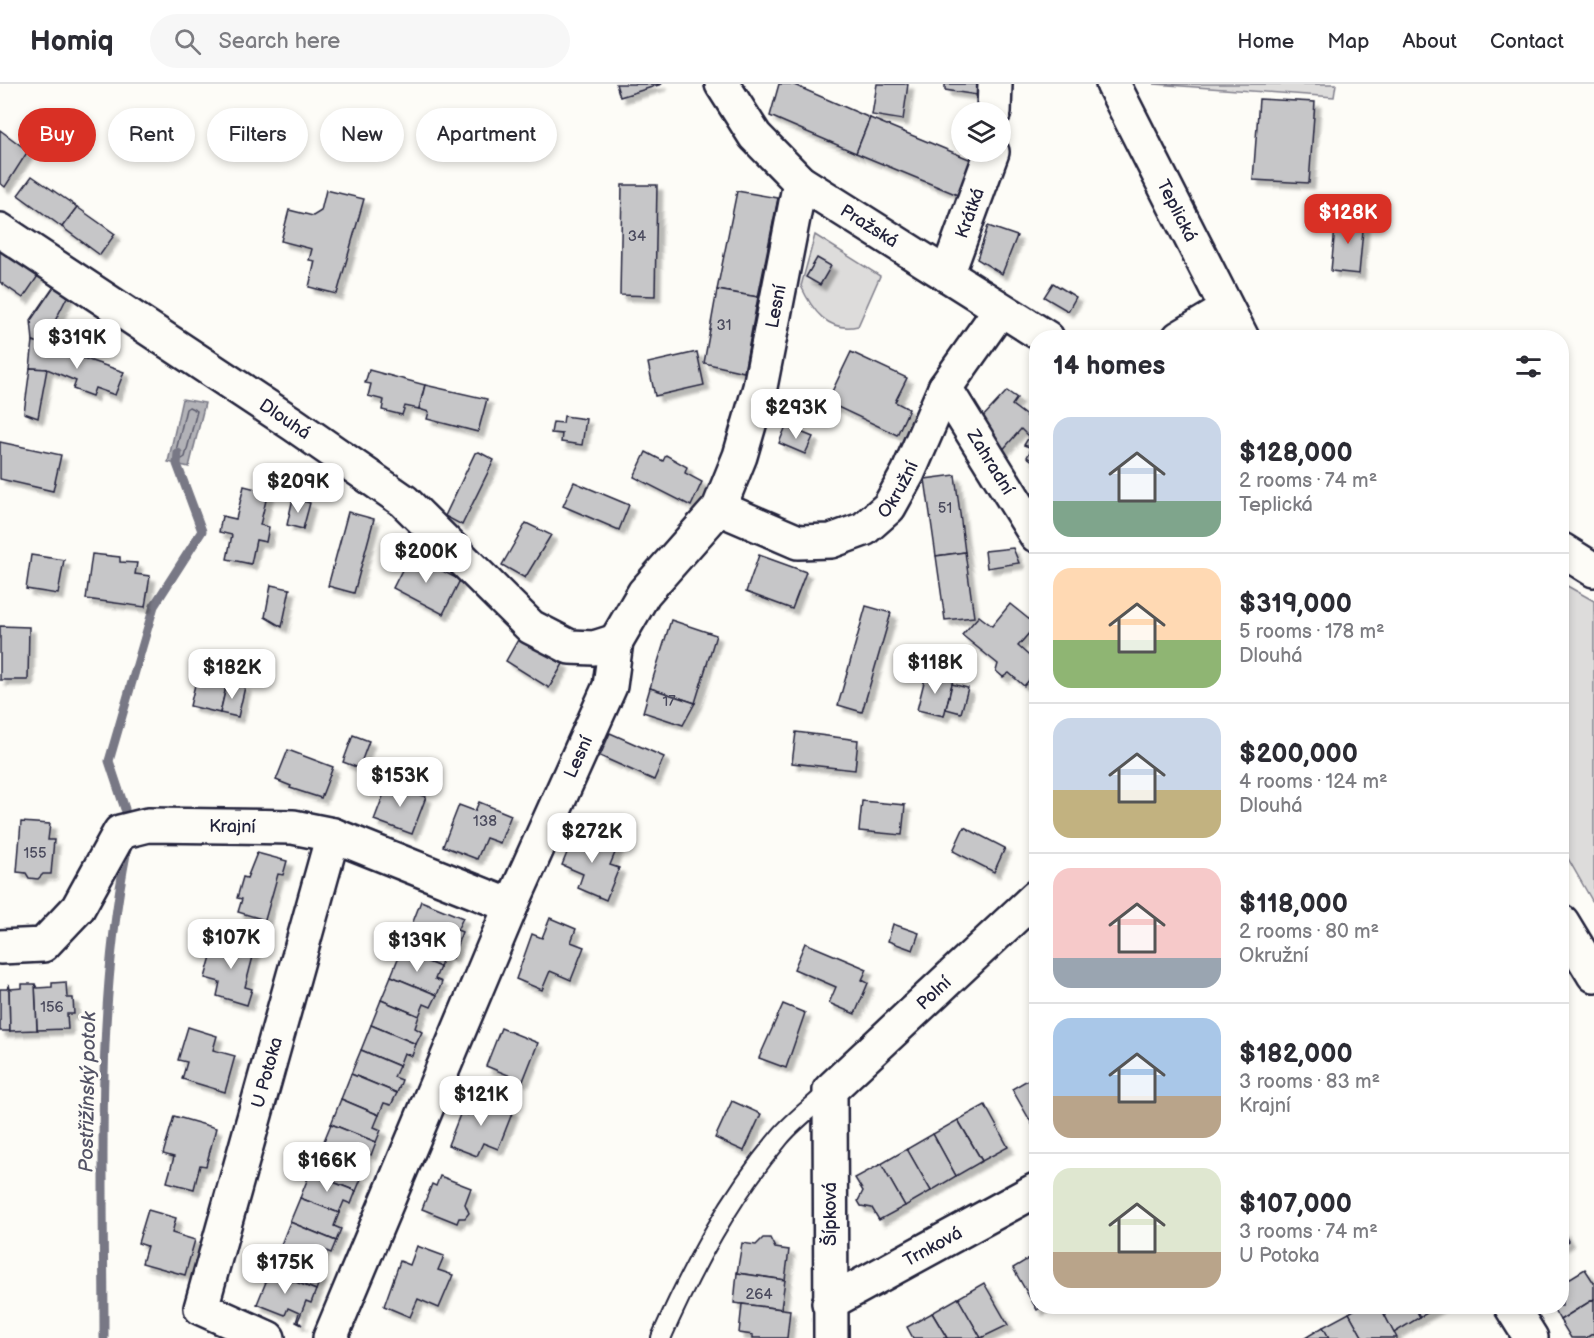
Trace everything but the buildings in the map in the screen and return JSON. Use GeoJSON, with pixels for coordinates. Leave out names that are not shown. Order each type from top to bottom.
{"type":"FeatureCollection","features":[{"type":"Feature","properties":{"kind":"street","name":"Pražská"},"geometry":{"type":"LineString","coordinates":[[722,84],[755,136],[800,182],[1034,330]]}},
{"type":"Feature","properties":{"kind":"street"},"geometry":{"type":"LineString","coordinates":[[994,84],[994,102]]}},
{"type":"Feature","properties":{"kind":"street","name":"Teplická"},"geometry":{"type":"LineString","coordinates":[[1113,84],[1237,330]]}},
{"type":"Feature","properties":{"kind":"street","name":"Krátká"},"geometry":{"type":"LineString","coordinates":[[947,275],[988,162]]}},
{"type":"Feature","properties":{"kind":"street","name":"Lesní"},"geometry":{"type":"LineString","coordinates":[[330,1338],[511,906],[610,686],[616,641],[644,593],[719,507],[740,456],[760,387],[800,182]]}},
{"type":"Feature","properties":{"kind":"street","name":"Dlouhá"},"geometry":{"type":"LineString","coordinates":[[0,230],[284,418],[404,501],[531,627],[570,647],[594,648],[616,641]]}},
{"type":"Feature","properties":{"kind":"street","name":"Okružní"},"geometry":{"type":"LineString","coordinates":[[719,507],[798,542],[831,541],[864,529],[889,507],[908,473],[945,388],[1000,309]]}},
{"type":"Feature","properties":{"kind":"street"},"geometry":{"type":"LineString","coordinates":[[1192,330],[1226,310]]}},
{"type":"Feature","properties":{"kind":"street","name":"Zahradní"},"geometry":{"type":"LineString","coordinates":[[945,388],[1029,525]]}},
{"type":"Feature","properties":{"kind":"street"},"geometry":{"type":"LineString","coordinates":[[1569,554],[1594,570]]}},
{"type":"Feature","properties":{"kind":"street","name":"Krajní"},"geometry":{"type":"LineString","coordinates":[[0,947],[43,945],[78,908],[120,832],[148,825],[293,826],[333,836],[511,906]]}},
{"type":"Feature","properties":{"kind":"street","name":"U Potoka"},"geometry":{"type":"LineString","coordinates":[[268,1338],[201,1308],[333,836]]}},
{"type":"Feature","properties":{"kind":"street","name":"Polní"},"geometry":{"type":"LineString","coordinates":[[830,1090],[1029,904]]}},
{"type":"Feature","properties":{"kind":"street"},"geometry":{"type":"LineString","coordinates":[[1569,934],[1588,965]]}},
{"type":"Feature","properties":{"kind":"street","name":"Šípková"},"geometry":{"type":"LineString","coordinates":[[830,1090],[829,1303],[831,1338]]}},
{"type":"Feature","properties":{"kind":"street","name":"Trnková"},"geometry":{"type":"LineString","coordinates":[[829,1303],[1029,1194]]}},
{"type":"Feature","properties":{"kind":"lane"},"geometry":{"type":"LineString","coordinates":[[661,1338],[695,1265],[723,1215],[781,1136],[830,1090]]}},
{"type":"Feature","properties":{"kind":"shaded area"},"geometry":{"type":"Polygon","coordinates":[[[1154,84],[1336,84],[1334,97],[1154,84]]]}},
{"type":"Feature","properties":{"kind":"shaded area"},"geometry":{"type":"Polygon","coordinates":[[[815,235],[880,276],[858,326],[838,326],[822,318],[810,303],[801,286],[815,235]]]}},
{"type":"Feature","properties":{"kind":"shaded area"},"geometry":{"type":"Polygon","coordinates":[[[1569,587],[1594,601],[1594,904],[1569,860],[1569,587]]]}},
{"type":"Feature","properties":{"kind":"water"},"geometry":{"type":"Polygon","coordinates":[[[182,399],[205,403],[189,467],[168,462],[182,399]]]}},
{"type":"Feature","properties":{"kind":"waterway","name":"Postřižínský potok"},"geometry":{"type":"LineString","coordinates":[[125,809],[109,761],[154,606],[202,531],[177,464],[178,453]]}},
{"type":"Feature","properties":{"kind":"waterway","name":"Postřižínský potok"},"geometry":{"type":"LineString","coordinates":[[104,1338],[103,1154],[106,1031],[117,909],[127,849]]}}]}
